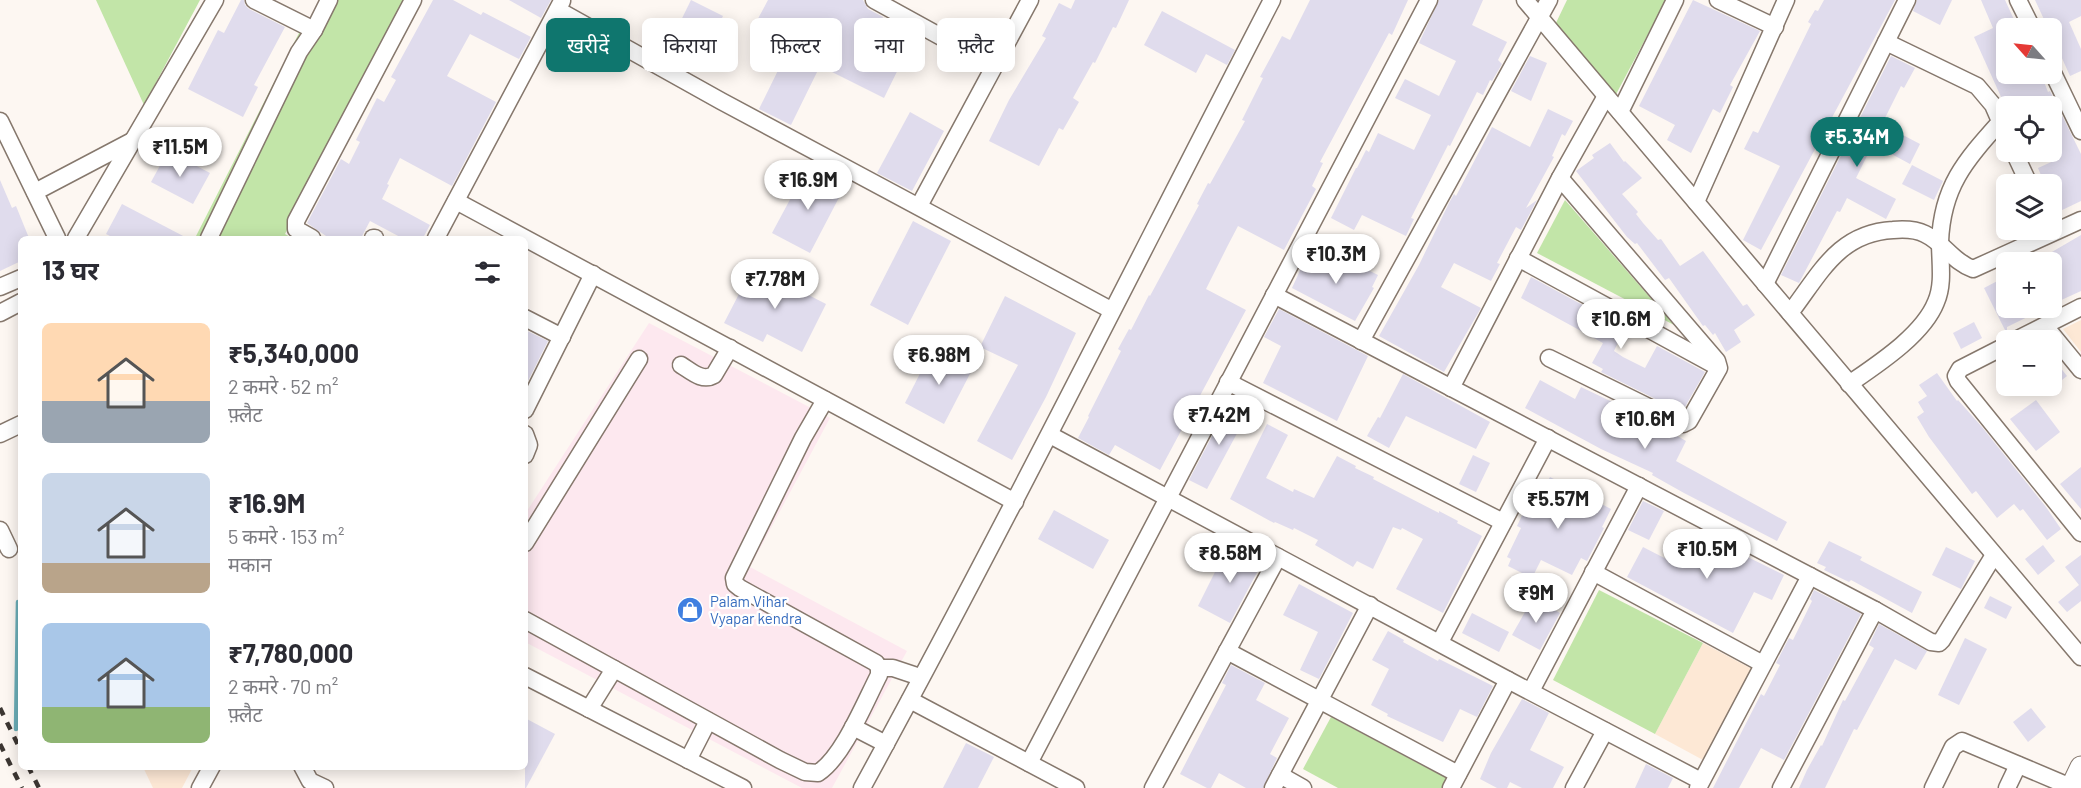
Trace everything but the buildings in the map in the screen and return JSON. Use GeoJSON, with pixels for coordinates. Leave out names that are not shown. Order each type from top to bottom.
{"type":"FeatureCollection","features":[{"type":"Feature","properties":{"kind":"main road"},"geometry":{"type":"LineString","coordinates":[[2071,788],[2081,768]]}},
{"type":"Feature","properties":{"kind":"street"},"geometry":{"type":"LineString","coordinates":[[77,236],[215,0]]}},
{"type":"Feature","properties":{"kind":"street"},"geometry":{"type":"LineString","coordinates":[[254,0],[314,30]]}},
{"type":"Feature","properties":{"kind":"street"},"geometry":{"type":"LineString","coordinates":[[210,236],[299,52],[314,30],[329,0]]}},
{"type":"Feature","properties":{"kind":"street"},"geometry":{"type":"LineString","coordinates":[[308,236],[296,229],[296,221],[413,0]]}},
{"type":"Feature","properties":{"kind":"street"},"geometry":{"type":"LineString","coordinates":[[874,0],[937,35]]}},
{"type":"Feature","properties":{"kind":"street"},"geometry":{"type":"LineString","coordinates":[[1015,28],[1030,0]]}},
{"type":"Feature","properties":{"kind":"street"},"geometry":{"type":"LineString","coordinates":[[862,788],[1050,435],[1111,310],[1272,0]]}},
{"type":"Feature","properties":{"kind":"street"},"geometry":{"type":"LineString","coordinates":[[1029,763],[1429,0]]}},
{"type":"Feature","properties":{"kind":"street"},"geometry":{"type":"LineString","coordinates":[[1525,0],[2081,657]]}},
{"type":"Feature","properties":{"kind":"street"},"geometry":{"type":"LineString","coordinates":[[1361,340],[1549,0]]}},
{"type":"Feature","properties":{"kind":"street"},"geometry":{"type":"LineString","coordinates":[[1620,112],[1675,0]]}},
{"type":"Feature","properties":{"kind":"street"},"geometry":{"type":"LineString","coordinates":[[1718,0],[1775,27]]}},
{"type":"Feature","properties":{"kind":"street"},"geometry":{"type":"LineString","coordinates":[[1696,202],[1786,0]]}},
{"type":"Feature","properties":{"kind":"street"},"geometry":{"type":"LineString","coordinates":[[1765,284],[1907,0]]}},
{"type":"Feature","properties":{"kind":"street"},"geometry":{"type":"LineString","coordinates":[[2018,0],[2027,18]]}},
{"type":"Feature","properties":{"kind":"street"},"geometry":{"type":"LineString","coordinates":[[437,236],[560,5],[721,101],[1111,310]]}},
{"type":"Feature","properties":{"kind":"street"},"geometry":{"type":"LineString","coordinates":[[1886,42],[1977,86],[1996,112]]}},
{"type":"Feature","properties":{"kind":"street"},"geometry":{"type":"LineString","coordinates":[[919,206],[991,72]]}},
{"type":"Feature","properties":{"kind":"street"},"geometry":{"type":"LineString","coordinates":[[2058,84],[2081,131]]}},
{"type":"Feature","properties":{"kind":"street"},"geometry":{"type":"LineString","coordinates":[[1451,388],[1560,178],[1606,96]]}},
{"type":"Feature","properties":{"kind":"street"},"geometry":{"type":"LineString","coordinates":[[0,121],[56,236]]}},
{"type":"Feature","properties":{"kind":"street"},"geometry":{"type":"LineString","coordinates":[[1849,384],[1909,337],[1933,308],[1938,299],[1940,284],[1940,243],[1945,207],[1954,182],[1968,157],[1996,135]]}},
{"type":"Feature","properties":{"kind":"street"},"geometry":{"type":"LineString","coordinates":[[35,192],[134,140]]}},
{"type":"Feature","properties":{"kind":"street"},"geometry":{"type":"LineString","coordinates":[[1549,358],[1683,424],[1689,421],[1719,368],[1717,361],[1560,178]]}},
{"type":"Feature","properties":{"kind":"street"},"geometry":{"type":"LineString","coordinates":[[456,201],[522,236]]}},
{"type":"Feature","properties":{"kind":"street"},"geometry":{"type":"LineString","coordinates":[[2062,228],[2081,220]]}},
{"type":"Feature","properties":{"kind":"street"},"geometry":{"type":"LineString","coordinates":[[1790,313],[1836,252],[1862,236],[1884,230],[1919,231],[1940,243],[1956,261],[1973,269],[2034,240]]}},
{"type":"Feature","properties":{"kind":"street"},"geometry":{"type":"LineString","coordinates":[[528,239],[1015,502]]}},
{"type":"Feature","properties":{"kind":"street"},"geometry":{"type":"LineString","coordinates":[[1518,258],[1719,368]]}},
{"type":"Feature","properties":{"kind":"street"},"geometry":{"type":"LineString","coordinates":[[528,404],[593,274]]}},
{"type":"Feature","properties":{"kind":"street"},"geometry":{"type":"LineString","coordinates":[[0,287],[18,279]]}},
{"type":"Feature","properties":{"kind":"street"},"geometry":{"type":"LineString","coordinates":[[1274,295],[1932,642],[1939,643],[1994,555]]}},
{"type":"Feature","properties":{"kind":"street"},"geometry":{"type":"LineString","coordinates":[[0,313],[18,304]]}},
{"type":"Feature","properties":{"kind":"street"},"geometry":{"type":"LineString","coordinates":[[2037,330],[2081,307]]}},
{"type":"Feature","properties":{"kind":"street"},"geometry":{"type":"LineString","coordinates":[[528,320],[562,338]]}},
{"type":"Feature","properties":{"kind":"street"},"geometry":{"type":"LineString","coordinates":[[2045,326],[2081,370]]}},
{"type":"Feature","properties":{"kind":"street"},"geometry":{"type":"LineString","coordinates":[[681,365],[703,378],[710,377],[714,375],[730,348]]}},
{"type":"Feature","properties":{"kind":"street"},"geometry":{"type":"LineString","coordinates":[[1996,351],[1960,369],[1956,376],[1958,381],[2081,533]]}},
{"type":"Feature","properties":{"kind":"street"},"geometry":{"type":"LineString","coordinates":[[528,538],[639,359]]}},
{"type":"Feature","properties":{"kind":"street"},"geometry":{"type":"LineString","coordinates":[[1228,382],[1503,522]]}},
{"type":"Feature","properties":{"kind":"street"},"geometry":{"type":"LineString","coordinates":[[528,622],[780,760],[805,772],[818,773],[826,768],[853,727],[879,675],[879,668],[876,663],[735,584],[734,578],[803,438],[825,400]]}},
{"type":"Feature","properties":{"kind":"street"},"geometry":{"type":"LineString","coordinates":[[0,434],[18,425]]}},
{"type":"Feature","properties":{"kind":"street"},"geometry":{"type":"LineString","coordinates":[[1050,435],[1440,642],[1700,785],[1810,576]]}},
{"type":"Feature","properties":{"kind":"street"},"geometry":{"type":"LineString","coordinates":[[1440,642],[1548,438]]}},
{"type":"Feature","properties":{"kind":"street"},"geometry":{"type":"LineString","coordinates":[[1531,692],[1639,486]]}},
{"type":"Feature","properties":{"kind":"street"},"geometry":{"type":"LineString","coordinates":[[0,530],[9,549]]}},
{"type":"Feature","properties":{"kind":"street"},"geometry":{"type":"LineString","coordinates":[[1153,788],[1278,557]]}},
{"type":"Feature","properties":{"kind":"street"},"geometry":{"type":"LineString","coordinates":[[1593,572],[1763,664]]}},
{"type":"Feature","properties":{"kind":"street"},"geometry":{"type":"LineString","coordinates":[[1303,788],[1276,782],[1370,605]]}},
{"type":"Feature","properties":{"kind":"street"},"geometry":{"type":"LineString","coordinates":[[1781,788],[1875,610]]}},
{"type":"Feature","properties":{"kind":"street"},"geometry":{"type":"LineString","coordinates":[[1227,651],[1455,781],[1508,680]]}},
{"type":"Feature","properties":{"kind":"street"},"geometry":{"type":"LineString","coordinates":[[879,668],[893,668],[920,678]]}},
{"type":"Feature","properties":{"kind":"street"},"geometry":{"type":"LineString","coordinates":[[589,709],[614,669]]}},
{"type":"Feature","properties":{"kind":"street"},"geometry":{"type":"LineString","coordinates":[[528,678],[743,788]]}},
{"type":"Feature","properties":{"kind":"street"},"geometry":{"type":"LineString","coordinates":[[910,700],[1076,788]]}},
{"type":"Feature","properties":{"kind":"street"},"geometry":{"type":"LineString","coordinates":[[688,759],[708,721]]}},
{"type":"Feature","properties":{"kind":"street"},"geometry":{"type":"LineString","coordinates":[[853,727],[886,744]]}},
{"type":"Feature","properties":{"kind":"street"},"geometry":{"type":"LineString","coordinates":[[1574,788],[1605,731]]}},
{"type":"Feature","properties":{"kind":"street"},"geometry":{"type":"LineString","coordinates":[[1933,788],[1953,747],[1962,741],[2071,788]]}},
{"type":"Feature","properties":{"kind":"street"},"geometry":{"type":"LineString","coordinates":[[2007,788],[2018,765]]}},
{"type":"Feature","properties":{"kind":"street"},"geometry":{"type":"LineString","coordinates":[[200,788],[210,770]]}},
{"type":"Feature","properties":{"kind":"shaded area"},"geometry":{"type":"Polygon","coordinates":[[[2081,320],[2081,352],[2063,329],[2081,320]]]}},
{"type":"Feature","properties":{"kind":"shaded area"},"geometry":{"type":"Polygon","coordinates":[[[649,323],[830,418],[750,567],[907,651],[832,788],[802,788],[528,644],[528,509],[649,323]]]}},
{"type":"Feature","properties":{"kind":"shaded area"},"geometry":{"type":"Polygon","coordinates":[[[1703,643],[1752,669],[1703,760],[1655,734],[1703,643]]]}},
{"type":"Feature","properties":{"kind":"shaded area"},"geometry":{"type":"Polygon","coordinates":[[[144,770],[191,770],[182,788],[153,788],[144,770]]]}},
{"type":"Feature","properties":{"kind":"green space"},"geometry":{"type":"Polygon","coordinates":[[[96,0],[200,0],[144,105],[96,0]]]}},
{"type":"Feature","properties":{"kind":"green space"},"geometry":{"type":"Polygon","coordinates":[[[338,0],[406,0],[285,234],[288,236],[196,236],[300,31],[316,41],[338,0]]]}},
{"type":"Feature","properties":{"kind":"green space"},"geometry":{"type":"Polygon","coordinates":[[[1567,0],[1666,0],[1613,100],[1554,27],[1567,0]]]}},
{"type":"Feature","properties":{"kind":"green space"},"geometry":{"type":"Polygon","coordinates":[[[1565,200],[1674,325],[1537,253],[1565,200]]]}},
{"type":"Feature","properties":{"kind":"green space"},"geometry":{"type":"Polygon","coordinates":[[[1599,590],[1703,643],[1655,734],[1553,680],[1599,590]]]}},
{"type":"Feature","properties":{"kind":"green space"},"geometry":{"type":"Polygon","coordinates":[[[1331,717],[1448,779],[1443,788],[1338,788],[1303,769],[1331,717]]]}},
{"type":"Feature","properties":{"kind":"waterway"},"geometry":{"type":"LineString","coordinates":[[16,729],[18,602]]}},
{"type":"Feature","properties":{"kind":"railway"},"geometry":{"type":"LineString","coordinates":[[0,708],[18,745]]}},
{"type":"Feature","properties":{"kind":"railway"},"geometry":{"type":"LineString","coordinates":[[0,744],[22,788]]}},
{"type":"Feature","properties":{"kind":"railway"},"geometry":{"type":"LineString","coordinates":[[30,770],[39,788]]}},
{"type":"Feature","properties":{"kind":"place","name":"Palam Vihar Vyapar kendra"},"geometry":{"type":"Point","coordinates":[690,610]}}]}
